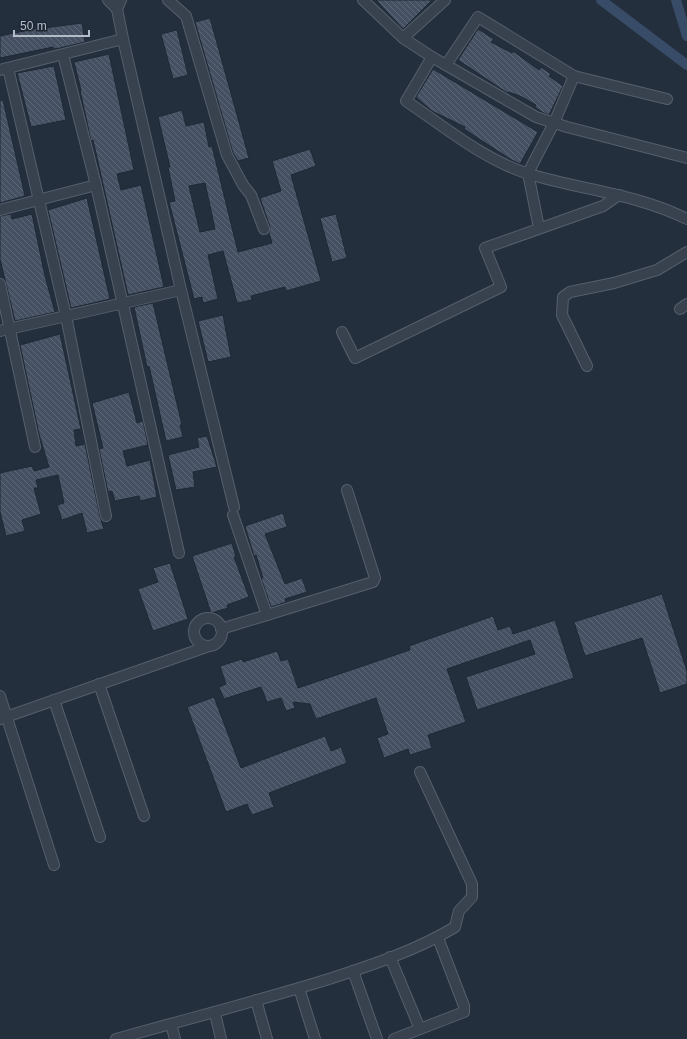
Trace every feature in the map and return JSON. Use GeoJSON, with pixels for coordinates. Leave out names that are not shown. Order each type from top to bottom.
{"type":"FeatureCollection","features":[{"type":"Feature","properties":{"kind":"street"},"geometry":{"type":"LineString","coordinates":[[108,0],[119,4],[123,39],[234,511],[267,615]]}},
{"type":"Feature","properties":{"kind":"street"},"geometry":{"type":"LineString","coordinates":[[168,0],[186,16],[228,155],[243,185],[251,195],[264,229]]}},
{"type":"Feature","properties":{"kind":"street"},"geometry":{"type":"LineString","coordinates":[[363,0],[403,38],[432,58],[536,117],[687,158]]}},
{"type":"Feature","properties":{"kind":"street"},"geometry":{"type":"LineString","coordinates":[[403,38],[445,0]]}},
{"type":"Feature","properties":{"kind":"street"},"geometry":{"type":"LineString","coordinates":[[446,65],[478,17],[574,76],[667,99]]}},
{"type":"Feature","properties":{"kind":"street"},"geometry":{"type":"LineString","coordinates":[[106,516],[66,316],[40,201],[4,69],[123,39]]}},
{"type":"Feature","properties":{"kind":"street"},"geometry":{"type":"LineString","coordinates":[[63,55],[96,185],[179,553]]}},
{"type":"Feature","properties":{"kind":"street"},"geometry":{"type":"LineString","coordinates":[[432,58],[406,101],[493,159],[528,173],[639,200],[687,219]]}},
{"type":"Feature","properties":{"kind":"street"},"geometry":{"type":"LineString","coordinates":[[539,228],[528,173],[554,123],[574,76]]}},
{"type":"Feature","properties":{"kind":"street"},"geometry":{"type":"LineString","coordinates":[[0,210],[40,201],[96,185]]}},
{"type":"Feature","properties":{"kind":"street"},"geometry":{"type":"LineString","coordinates":[[342,332],[355,358],[501,287],[485,248],[603,206],[619,195]]}},
{"type":"Feature","properties":{"kind":"street"},"geometry":{"type":"LineString","coordinates":[[587,366],[562,315],[563,297],[570,292],[614,283],[657,270],[687,252]]}},
{"type":"Feature","properties":{"kind":"street"},"geometry":{"type":"LineString","coordinates":[[0,284],[5,330],[35,447]]}},
{"type":"Feature","properties":{"kind":"street"},"geometry":{"type":"LineString","coordinates":[[5,330],[181,290]]}},
{"type":"Feature","properties":{"kind":"street"},"geometry":{"type":"LineString","coordinates":[[221,630],[374,582],[375,578],[347,490]]}},
{"type":"Feature","properties":{"kind":"street"},"geometry":{"type":"LineString","coordinates":[[3,718],[209,646],[217,642],[220,638],[221,630],[220,625],[213,619],[204,619],[197,624],[194,632],[196,641],[200,644],[209,646]]}},
{"type":"Feature","properties":{"kind":"street"},"geometry":{"type":"LineString","coordinates":[[99,684],[144,816]]}},
{"type":"Feature","properties":{"kind":"street"},"geometry":{"type":"LineString","coordinates":[[0,696],[3,718],[54,865]]}},
{"type":"Feature","properties":{"kind":"street"},"geometry":{"type":"LineString","coordinates":[[54,700],[100,837]]}},
{"type":"Feature","properties":{"kind":"street"},"geometry":{"type":"LineString","coordinates":[[116,1039],[215,1013],[353,971],[438,938],[455,928],[459,911],[472,897],[472,884],[420,772]]}},
{"type":"Feature","properties":{"kind":"street"},"geometry":{"type":"LineString","coordinates":[[394,1039],[464,1012],[464,1006],[438,938]]}},
{"type":"Feature","properties":{"kind":"street"},"geometry":{"type":"LineString","coordinates":[[390,957],[420,1029]]}},
{"type":"Feature","properties":{"kind":"street"},"geometry":{"type":"LineString","coordinates":[[353,971],[377,1039]]}},
{"type":"Feature","properties":{"kind":"street"},"geometry":{"type":"LineString","coordinates":[[299,988],[315,1039]]}},
{"type":"Feature","properties":{"kind":"street"},"geometry":{"type":"LineString","coordinates":[[256,1000],[267,1039]]}},
{"type":"Feature","properties":{"kind":"street"},"geometry":{"type":"LineString","coordinates":[[215,1013],[221,1039]]}},
{"type":"Feature","properties":{"kind":"street"},"geometry":{"type":"LineString","coordinates":[[171,1024],[175,1039]]}},
{"type":"Feature","properties":{"kind":"building"},"geometry":{"type":"Polygon","coordinates":[[[376,0],[432,0],[403,29],[376,0]]]}},
{"type":"Feature","properties":{"kind":"building"},"geometry":{"type":"Polygon","coordinates":[[[210,18],[249,158],[238,161],[233,153],[195,22],[210,18]]]}},
{"type":"Feature","properties":{"kind":"building"},"geometry":{"type":"Polygon","coordinates":[[[82,23],[85,42],[60,48],[54,49],[53,47],[0,58],[0,36],[44,27],[82,23]]]}},
{"type":"Feature","properties":{"kind":"building"},"geometry":{"type":"Polygon","coordinates":[[[478,29],[494,39],[491,42],[512,53],[513,51],[539,70],[541,67],[551,74],[549,76],[563,86],[549,115],[542,112],[535,107],[536,105],[522,97],[506,92],[458,60],[478,29]]]}},
{"type":"Feature","properties":{"kind":"building"},"geometry":{"type":"Polygon","coordinates":[[[177,30],[188,75],[173,79],[161,34],[177,30]]]}},
{"type":"Feature","properties":{"kind":"building"},"geometry":{"type":"Polygon","coordinates":[[[109,54],[134,170],[117,174],[121,190],[141,185],[164,287],[128,295],[93,140],[91,141],[74,62],[109,54]]]}},
{"type":"Feature","properties":{"kind":"building"},"geometry":{"type":"Polygon","coordinates":[[[54,66],[66,120],[31,127],[17,73],[54,66]]]}},
{"type":"Feature","properties":{"kind":"building"},"geometry":{"type":"Polygon","coordinates":[[[433,69],[538,132],[520,164],[464,129],[465,127],[432,111],[416,97],[433,69]]]}},
{"type":"Feature","properties":{"kind":"building"},"geometry":{"type":"Polygon","coordinates":[[[0,100],[3,100],[25,196],[0,203],[0,100]]]}},
{"type":"Feature","properties":{"kind":"building"},"geometry":{"type":"Polygon","coordinates":[[[182,110],[186,126],[204,122],[209,147],[212,146],[238,252],[272,243],[269,233],[270,227],[260,198],[281,191],[272,161],[310,149],[316,166],[291,175],[321,281],[286,291],[285,287],[251,296],[252,300],[237,303],[223,251],[208,255],[218,299],[203,303],[202,297],[194,299],[169,202],[175,201],[168,167],[170,167],[158,117],[182,110]],[[205,183],[189,186],[200,232],[215,229],[205,183]]]}},
{"type":"Feature","properties":{"kind":"building"},"geometry":{"type":"Polygon","coordinates":[[[87,198],[110,299],[71,308],[48,210],[87,198]]]}},
{"type":"Feature","properties":{"kind":"building"},"geometry":{"type":"Polygon","coordinates":[[[11,214],[12,219],[32,214],[45,276],[55,312],[15,321],[0,259],[0,216],[11,214]]]}},
{"type":"Feature","properties":{"kind":"building"},"geometry":{"type":"Polygon","coordinates":[[[336,214],[347,258],[332,262],[320,218],[336,214]]]}},
{"type":"Feature","properties":{"kind":"building"},"geometry":{"type":"Polygon","coordinates":[[[153,303],[182,425],[180,425],[183,437],[166,441],[149,366],[147,367],[134,307],[153,303]]]}},
{"type":"Feature","properties":{"kind":"building"},"geometry":{"type":"Polygon","coordinates":[[[223,315],[231,357],[208,362],[198,321],[223,315]]]}},
{"type":"Feature","properties":{"kind":"building"},"geometry":{"type":"Polygon","coordinates":[[[60,334],[81,429],[74,430],[76,446],[85,444],[100,517],[104,529],[87,533],[82,513],[62,520],[57,505],[64,503],[58,475],[36,480],[38,488],[34,488],[41,514],[22,520],[25,531],[6,536],[0,512],[0,473],[32,466],[34,471],[49,467],[39,434],[20,345],[60,334]]]}},
{"type":"Feature","properties":{"kind":"building"},"geometry":{"type":"Polygon","coordinates":[[[129,392],[137,423],[143,421],[148,445],[123,451],[127,466],[150,460],[157,497],[140,501],[139,496],[115,501],[112,491],[108,492],[99,449],[103,448],[92,403],[129,392]]]}},
{"type":"Feature","properties":{"kind":"building"},"geometry":{"type":"Polygon","coordinates":[[[207,436],[217,467],[193,472],[195,487],[176,490],[168,455],[199,447],[197,438],[207,436]]]}},
{"type":"Feature","properties":{"kind":"building"},"geometry":{"type":"Polygon","coordinates":[[[283,513],[287,527],[265,534],[285,584],[302,578],[307,592],[285,599],[286,602],[271,607],[261,578],[263,578],[256,555],[254,556],[245,526],[283,513]]]}},
{"type":"Feature","properties":{"kind":"building"},"geometry":{"type":"Polygon","coordinates":[[[232,543],[236,557],[234,557],[249,597],[227,605],[228,608],[211,613],[192,556],[232,543]]]}},
{"type":"Feature","properties":{"kind":"building"},"geometry":{"type":"Polygon","coordinates":[[[170,563],[188,619],[153,631],[138,589],[158,582],[153,568],[170,563]]]}},
{"type":"Feature","properties":{"kind":"building"},"geometry":{"type":"Polygon","coordinates":[[[662,594],[687,671],[687,684],[660,693],[642,638],[585,656],[574,622],[662,594]]]}},
{"type":"Feature","properties":{"kind":"building"},"geometry":{"type":"Polygon","coordinates":[[[493,616],[498,630],[510,626],[513,634],[555,620],[574,678],[477,710],[466,677],[535,654],[530,640],[447,669],[466,722],[428,735],[432,748],[410,755],[408,749],[384,758],[377,738],[388,734],[376,698],[316,719],[310,704],[293,702],[295,708],[286,711],[281,698],[267,702],[261,687],[224,699],[219,687],[226,684],[220,666],[242,659],[243,662],[277,651],[281,661],[288,659],[298,688],[410,650],[409,646],[493,616]]]}},
{"type":"Feature","properties":{"kind":"building"},"geometry":{"type":"Polygon","coordinates":[[[214,697],[241,768],[325,736],[331,751],[341,747],[347,763],[269,793],[274,807],[252,815],[247,804],[226,812],[187,707],[214,697]]]}},
{"type":"Feature","properties":{"kind":"waterway"},"geometry":{"type":"LineString","coordinates":[[601,0],[687,65]]}},
{"type":"Feature","properties":{"kind":"waterway"},"geometry":{"type":"LineString","coordinates":[[676,0],[687,36]]}}]}
